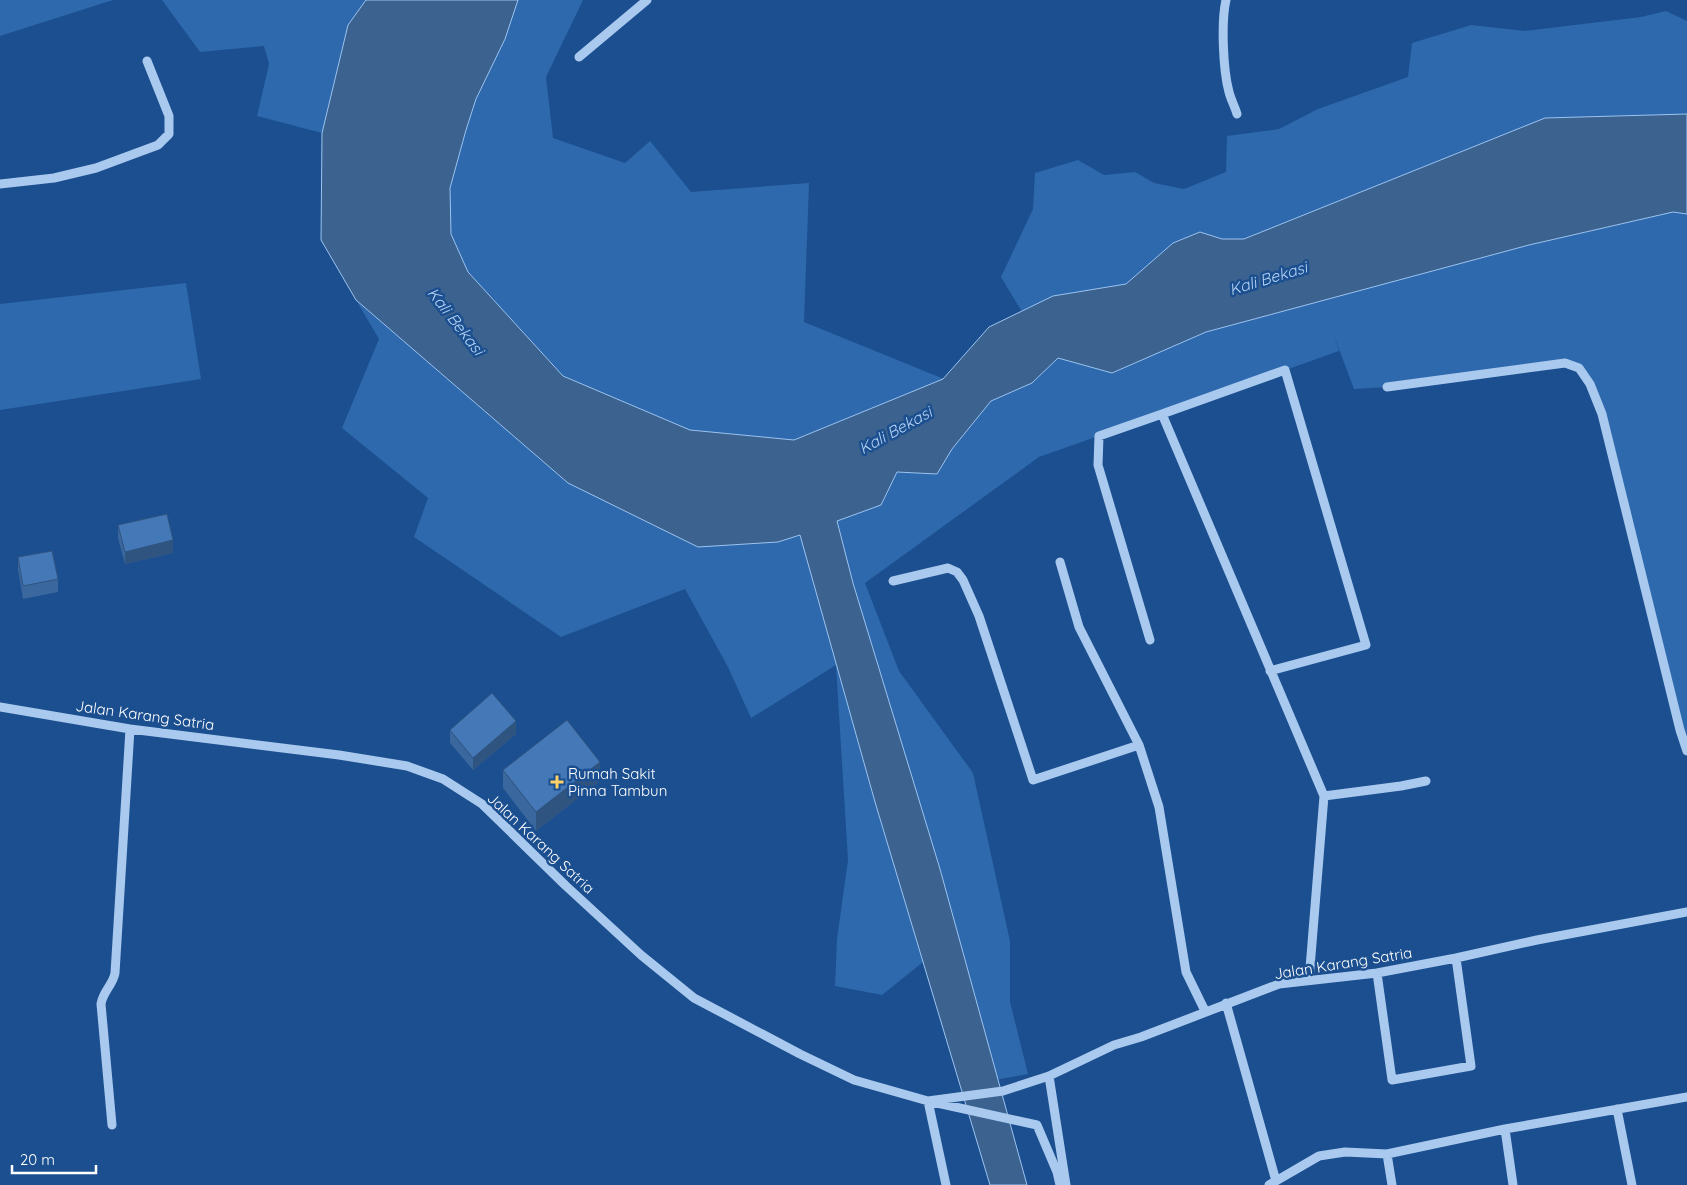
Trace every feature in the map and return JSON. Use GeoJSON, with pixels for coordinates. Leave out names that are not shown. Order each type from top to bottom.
{"type":"FeatureCollection","features":[{"type":"Feature","properties":{"kind":"street"},"geometry":{"type":"LineString","coordinates":[[579,57],[647,0]]}},
{"type":"Feature","properties":{"kind":"street"},"geometry":{"type":"LineString","coordinates":[[1226,0],[1224,12],[1225,62],[1229,91],[1237,114]]}},
{"type":"Feature","properties":{"kind":"street"},"geometry":{"type":"LineString","coordinates":[[0,184],[63,176],[96,168],[158,145],[169,134],[169,116],[147,61]]}},
{"type":"Feature","properties":{"kind":"street"},"geometry":{"type":"LineString","coordinates":[[1387,387],[1565,362],[1579,368],[1590,384],[1602,414],[1680,730],[1687,751]]}},
{"type":"Feature","properties":{"kind":"street"},"geometry":{"type":"LineString","coordinates":[[1150,640],[1098,465],[1099,436],[1285,370],[1366,645],[1270,671]]}},
{"type":"Feature","properties":{"kind":"street"},"geometry":{"type":"LineString","coordinates":[[1162,414],[1324,796],[1309,980]]}},
{"type":"Feature","properties":{"kind":"street"},"geometry":{"type":"LineString","coordinates":[[1060,562],[1080,627],[1139,745],[1159,807],[1186,972],[1206,1011]]}},
{"type":"Feature","properties":{"kind":"street"},"geometry":{"type":"LineString","coordinates":[[893,581],[948,568],[957,572],[963,580],[979,616],[1033,780],[1139,745]]}},
{"type":"Feature","properties":{"kind":"street","name":"Jalan Karang Satria"},"geometry":{"type":"LineString","coordinates":[[0,707],[130,728],[407,766],[443,779],[482,804],[634,949],[694,998],[854,1080],[928,1101],[1003,1091],[1049,1076],[1114,1045],[1141,1037],[1279,984],[1377,973],[1687,912]]}},
{"type":"Feature","properties":{"kind":"street"},"geometry":{"type":"LineString","coordinates":[[112,1125],[101,1004],[102,996],[114,981],[115,973],[130,728]]}},
{"type":"Feature","properties":{"kind":"street"},"geometry":{"type":"LineString","coordinates":[[1324,796],[1426,781]]}},
{"type":"Feature","properties":{"kind":"street"},"geometry":{"type":"LineString","coordinates":[[1377,973],[1392,1080],[1471,1066],[1456,958]]}},
{"type":"Feature","properties":{"kind":"street"},"geometry":{"type":"LineString","coordinates":[[1226,1003],[1272,1183],[1319,1156],[1345,1152],[1387,1154],[1505,1129],[1687,1097]]}},
{"type":"Feature","properties":{"kind":"street"},"geometry":{"type":"LineString","coordinates":[[1049,1076],[1066,1185]]}},
{"type":"Feature","properties":{"kind":"street"},"geometry":{"type":"LineString","coordinates":[[946,1185],[928,1101],[1037,1126],[1057,1172],[1060,1185]]}},
{"type":"Feature","properties":{"kind":"street"},"geometry":{"type":"LineString","coordinates":[[1617,1109],[1632,1185]]}},
{"type":"Feature","properties":{"kind":"street"},"geometry":{"type":"LineString","coordinates":[[1505,1129],[1513,1185]]}},
{"type":"Feature","properties":{"kind":"street"},"geometry":{"type":"LineString","coordinates":[[1387,1154],[1392,1185]]}},
{"type":"Feature","properties":{"kind":"shaded area"},"geometry":{"type":"Polygon","coordinates":[[[0,0],[113,0],[0,36],[0,0]]]}},
{"type":"Feature","properties":{"kind":"shaded area"},"geometry":{"type":"Polygon","coordinates":[[[162,0],[366,0],[348,25],[322,133],[257,116],[269,64],[264,46],[200,52],[162,0]]]}},
{"type":"Feature","properties":{"kind":"shaded area"},"geometry":{"type":"Polygon","coordinates":[[[518,0],[583,0],[546,77],[553,138],[625,163],[650,141],[691,192],[809,183],[804,322],[944,379],[794,440],[690,430],[563,376],[468,272],[451,234],[450,188],[466,130],[476,99],[505,39],[518,0]]]}},
{"type":"Feature","properties":{"kind":"shaded area"},"geometry":{"type":"Polygon","coordinates":[[[1666,11],[1687,21],[1687,114],[1545,118],[1244,239],[1222,239],[1200,232],[1173,243],[1126,284],[1053,296],[1022,312],[1001,277],[1033,209],[1035,173],[1078,160],[1104,175],[1135,172],[1154,183],[1184,189],[1226,172],[1227,136],[1279,129],[1318,109],[1408,77],[1412,43],[1471,25],[1525,31],[1641,17],[1666,11]]]}},
{"type":"Feature","properties":{"kind":"shaded area"},"geometry":{"type":"Polygon","coordinates":[[[1673,212],[1687,214],[1687,751],[1602,414],[1579,368],[1565,363],[1387,387],[1354,389],[1334,336],[1339,351],[1039,457],[865,583],[899,671],[973,773],[1010,941],[1010,1002],[1028,1074],[990,1081],[959,1081],[923,962],[882,995],[835,986],[837,939],[848,860],[836,665],[751,718],[728,667],[685,589],[561,637],[414,537],[428,498],[342,428],[379,339],[356,300],[568,483],[881,505],[897,472],[937,474],[952,449],[991,401],[1032,383],[1058,358],[1112,373],[1206,332],[1529,245],[1673,212]]]}},
{"type":"Feature","properties":{"kind":"shaded area"},"geometry":{"type":"Polygon","coordinates":[[[186,283],[201,379],[0,410],[0,304],[186,283]]]}},
{"type":"Feature","properties":{"kind":"water","name":"Kali Bekasi"},"geometry":{"type":"Polygon","coordinates":[[[366,0],[518,0],[505,39],[476,99],[466,130],[450,188],[451,234],[468,272],[563,376],[690,430],[794,440],[943,379],[989,327],[1053,296],[1126,284],[1173,243],[1200,232],[1222,239],[1244,239],[1545,118],[1687,114],[1687,214],[1673,212],[1529,245],[1206,332],[1112,373],[1058,358],[1032,383],[991,401],[952,449],[937,474],[897,472],[881,505],[837,521],[853,583],[940,869],[1027,1185],[990,1185],[875,802],[800,535],[778,542],[698,547],[568,483],[356,300],[321,240],[322,133],[348,25],[366,0]]]}},
{"type":"Feature","properties":{"kind":"building"},"geometry":{"type":"Polygon","coordinates":[[[167,514],[173,540],[125,552],[118,525],[167,514]]]}},
{"type":"Feature","properties":{"kind":"building"},"geometry":{"type":"Polygon","coordinates":[[[52,551],[58,579],[23,586],[18,557],[52,551]]]}},
{"type":"Feature","properties":{"kind":"building"},"geometry":{"type":"Polygon","coordinates":[[[492,693],[516,721],[473,758],[450,730],[492,693]]]}},
{"type":"Feature","properties":{"kind":"building"},"geometry":{"type":"Polygon","coordinates":[[[567,720],[600,762],[536,812],[503,770],[567,720]]]}},
{"type":"Feature","properties":{"kind":"place","name":"Rumah Sakit Pinna Tambun"},"geometry":{"type":"Point","coordinates":[557,782]}}]}
